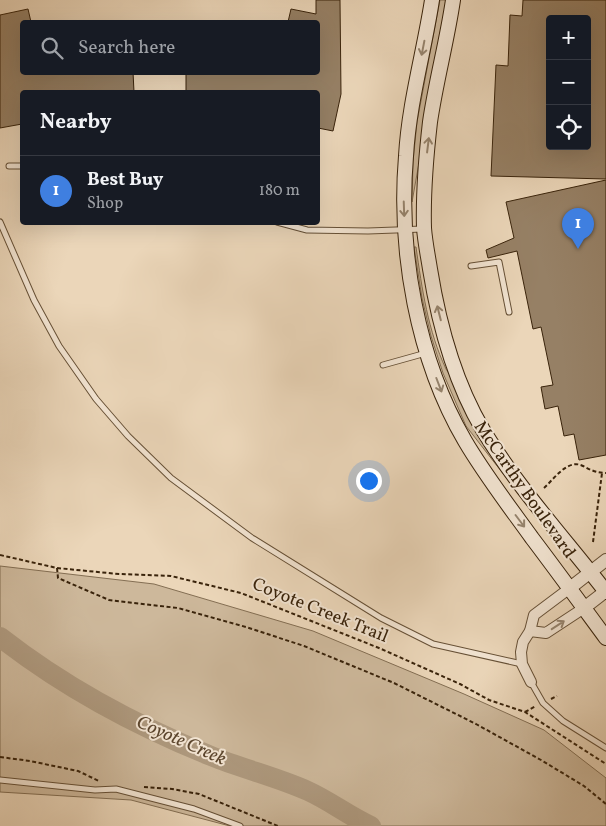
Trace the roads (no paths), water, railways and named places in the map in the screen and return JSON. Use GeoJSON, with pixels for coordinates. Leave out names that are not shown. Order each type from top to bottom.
{"type":"FeatureCollection","features":[{"type":"Feature","properties":{"kind":"main road","name":"McCarthy Boulevard"},"geometry":{"type":"LineString","coordinates":[[432,0],[407,146],[404,192],[405,230],[414,301],[428,353],[442,392],[464,440],[512,512],[606,638]]}},
{"type":"Feature","properties":{"kind":"main road","name":"McCarthy Boulevard"},"geometry":{"type":"LineString","coordinates":[[453,0],[430,121],[426,157],[424,229],[442,329],[471,408],[483,430],[506,463],[606,592]]}},
{"type":"Feature","properties":{"kind":"street"},"geometry":{"type":"LineString","coordinates":[[531,682],[522,664],[522,647],[530,631],[534,615],[606,560]]}},
{"type":"Feature","properties":{"kind":"street"},"geometry":{"type":"LineString","coordinates":[[530,631],[546,633],[606,592]]}},
{"type":"Feature","properties":{"kind":"lane"},"geometry":{"type":"LineString","coordinates":[[10,166],[20,166]]}},
{"type":"Feature","properties":{"kind":"lane"},"geometry":{"type":"LineString","coordinates":[[0,222],[34,300],[59,346],[102,406],[128,436],[171,478],[252,538],[381,618],[433,644],[522,664]]}},
{"type":"Feature","properties":{"kind":"lane"},"geometry":{"type":"LineString","coordinates":[[288,225],[307,230],[424,229]]}},
{"type":"Feature","properties":{"kind":"lane"},"geometry":{"type":"LineString","coordinates":[[471,266],[499,262],[509,312]]}},
{"type":"Feature","properties":{"kind":"lane"},"geometry":{"type":"LineString","coordinates":[[383,365],[428,353]]}},
{"type":"Feature","properties":{"kind":"lane"},"geometry":{"type":"LineString","coordinates":[[531,682],[543,703],[564,721],[606,748]]}},
{"type":"Feature","properties":{"kind":"lane"},"geometry":{"type":"LineString","coordinates":[[0,780],[95,790],[116,789],[194,809],[240,826]]}},
{"type":"Feature","properties":{"kind":"waterway","name":"Coyote Creek"},"geometry":{"type":"LineString","coordinates":[[0,637],[75,689],[156,732],[211,756],[308,791],[371,826]]}},
{"type":"Feature","properties":{"kind":"place","name":"Best Buy"},"geometry":{"type":"Point","coordinates":[578,249]}}]}
